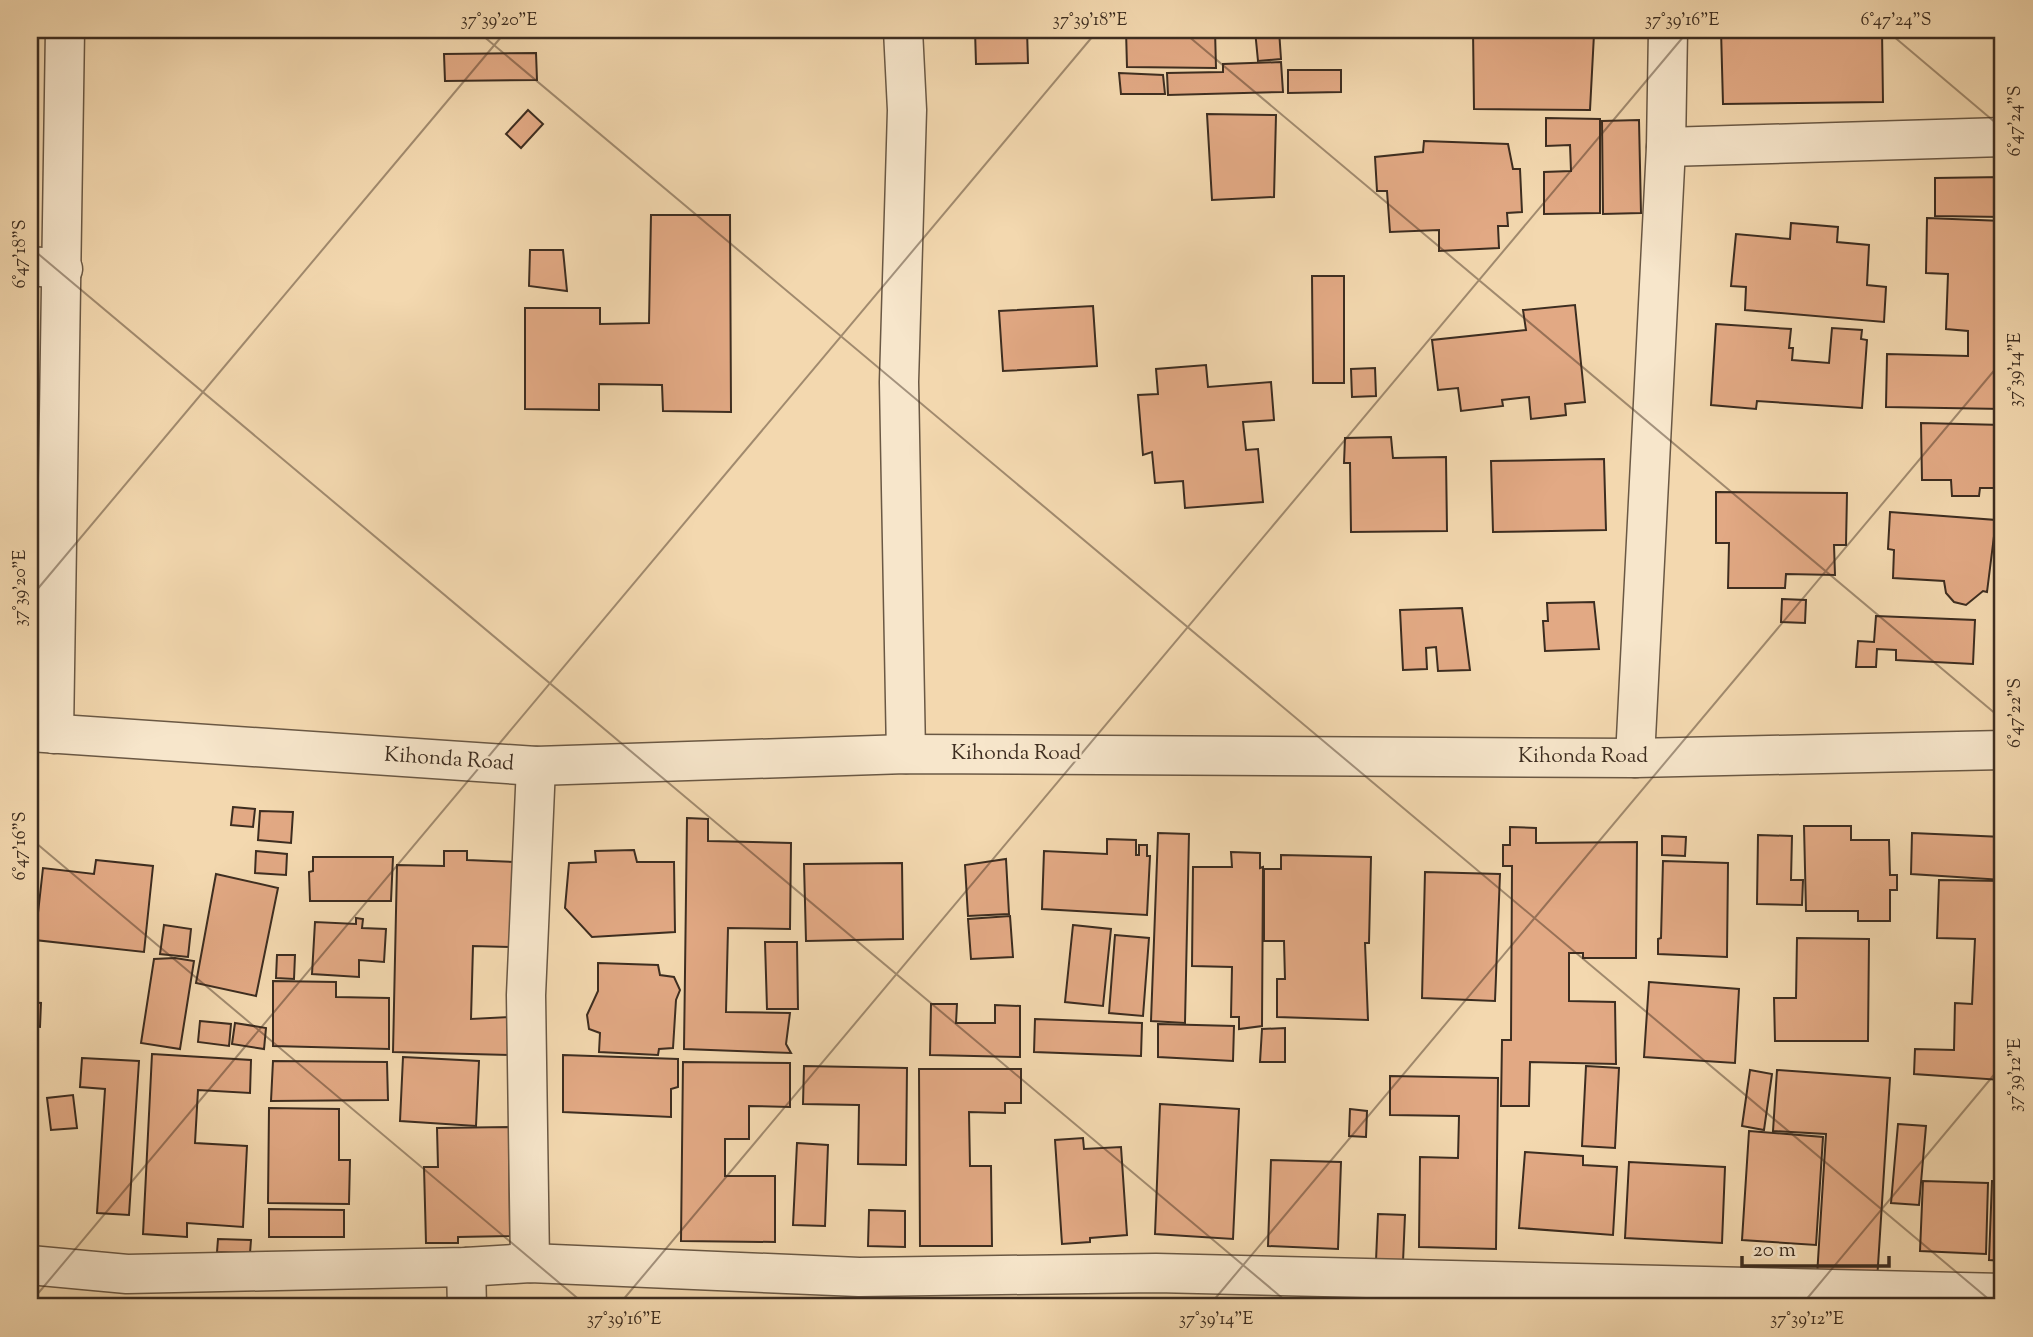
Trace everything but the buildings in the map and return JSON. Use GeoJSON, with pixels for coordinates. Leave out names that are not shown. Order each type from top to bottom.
{"type":"FeatureCollection","features":[{"type":"Feature","properties":{"kind":"street"},"geometry":{"type":"LineString","coordinates":[[42,733],[46,267],[65,30]]}},
{"type":"Feature","properties":{"kind":"street"},"geometry":{"type":"LineString","coordinates":[[904,30],[907,110],[899,382],[906,754]]}},
{"type":"Feature","properties":{"kind":"street"},"geometry":{"type":"LineString","coordinates":[[1635,758],[1666,147],[1668,30]]}},
{"type":"Feature","properties":{"kind":"street"},"geometry":{"type":"LineString","coordinates":[[1666,147],[2003,137]]}},
{"type":"Feature","properties":{"kind":"street","name":"Kihonda Road"},"geometry":{"type":"LineString","coordinates":[[42,733],[536,766],[906,754],[1635,758],[2003,750]]}},
{"type":"Feature","properties":{"kind":"street"},"geometry":{"type":"LineString","coordinates":[[530,1263],[526,995],[536,766]]}},
{"type":"Feature","properties":{"kind":"street"},"geometry":{"type":"LineString","coordinates":[[30,1265],[127,1274],[466,1267],[530,1263],[859,1277],[1156,1273],[1434,1292],[2003,1293]]}},
{"type":"Feature","properties":{"kind":"street"},"geometry":{"type":"LineString","coordinates":[[466,1267],[467,1307]]}}]}
